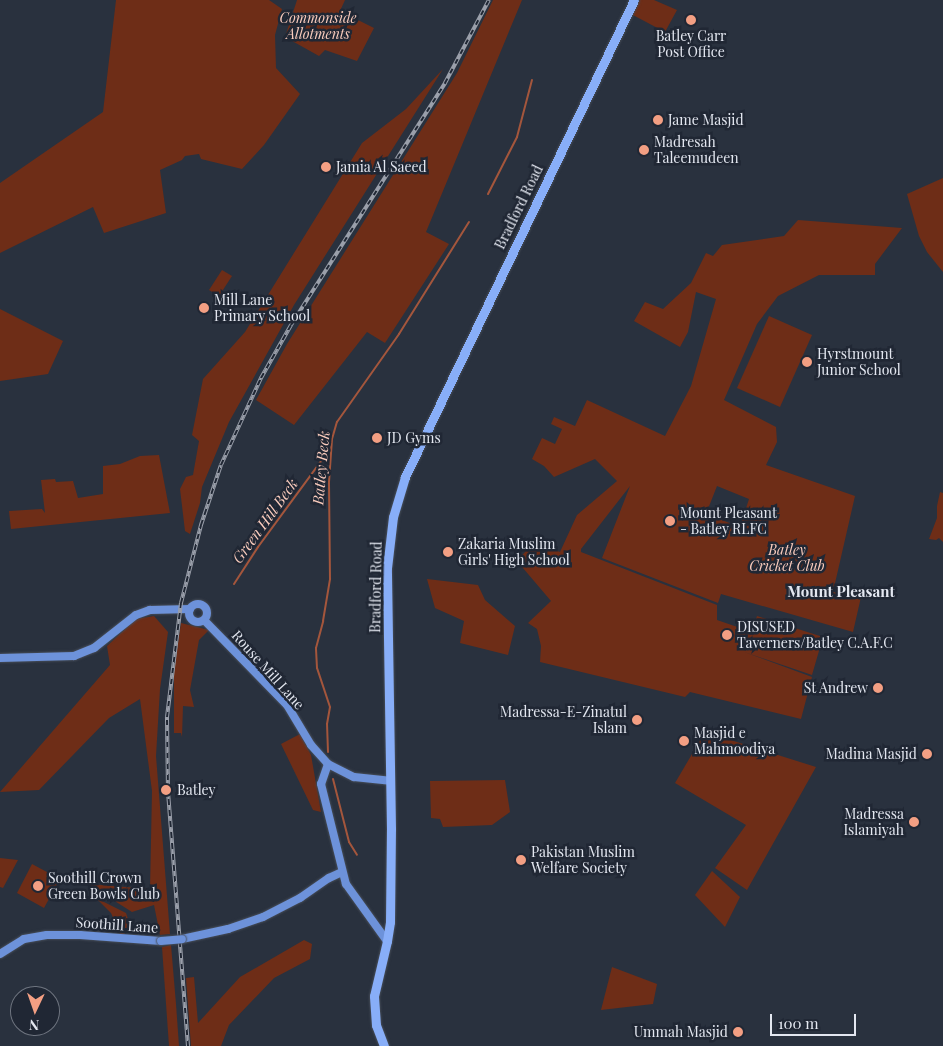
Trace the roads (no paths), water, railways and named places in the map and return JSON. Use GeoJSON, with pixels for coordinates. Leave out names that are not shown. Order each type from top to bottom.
{"type":"FeatureCollection","features":[{"type":"Feature","properties":{"kind":"main road","name":"Bradford Road"},"geometry":{"type":"LineString","coordinates":[[384,1046],[376,1026],[374,996],[387,941],[391,838],[387,558],[393,517],[404,482],[634,0]]}},
{"type":"Feature","properties":{"kind":"main road"},"geometry":{"type":"LineString","coordinates":[[195,605],[203,606],[207,612],[204,620],[194,622],[190,612],[195,605]]}},
{"type":"Feature","properties":{"kind":"main road"},"geometry":{"type":"LineString","coordinates":[[0,658],[74,656],[94,648],[136,615],[162,609],[190,612]]}},
{"type":"Feature","properties":{"kind":"main road","name":"Rouse Mill Lane"},"geometry":{"type":"LineString","coordinates":[[204,620],[286,705],[311,744],[328,764],[354,776],[390,781]]}},
{"type":"Feature","properties":{"kind":"main road"},"geometry":{"type":"LineString","coordinates":[[328,764],[321,784],[342,872],[346,884],[387,941]]}},
{"type":"Feature","properties":{"kind":"main road","name":"Soothill Lane"},"geometry":{"type":"LineString","coordinates":[[0,954],[24,939],[47,935],[80,935],[161,941],[182,939],[228,929],[263,917],[300,898],[329,878],[342,872]]}},
{"type":"Feature","properties":{"kind":"waterway","name":"Batley Beck"},"geometry":{"type":"LineString","coordinates":[[488,194],[517,137],[532,80]]}},
{"type":"Feature","properties":{"kind":"waterway","name":"Batley Beck"},"geometry":{"type":"LineString","coordinates":[[328,752],[327,724],[330,707],[317,668],[316,648],[330,579],[329,482],[332,439],[337,422],[399,334],[469,222]]}},
{"type":"Feature","properties":{"kind":"waterway","name":"Green Hill Beck"},"geometry":{"type":"LineString","coordinates":[[234,584],[258,547],[330,449]]}},
{"type":"Feature","properties":{"kind":"waterway","name":"Batley Beck"},"geometry":{"type":"LineString","coordinates":[[333,779],[349,842],[357,855]]}},
{"type":"Feature","properties":{"kind":"railway"},"geometry":{"type":"LineString","coordinates":[[188,1046],[168,791],[167,717],[181,603],[201,525],[221,465],[261,378],[291,325],[445,83],[489,0]]}},
{"type":"Feature","properties":{"kind":"place","name":"Batley Carr Post Office"},"geometry":{"type":"Point","coordinates":[691,20]}},
{"type":"Feature","properties":{"kind":"place","name":"Jame Masjid"},"geometry":{"type":"Point","coordinates":[658,120]}},
{"type":"Feature","properties":{"kind":"place","name":"Madresah Taleemudeen"},"geometry":{"type":"Point","coordinates":[644,150]}},
{"type":"Feature","properties":{"kind":"place","name":"Jamia Al Saeed"},"geometry":{"type":"Point","coordinates":[326,167]}},
{"type":"Feature","properties":{"kind":"place","name":"Mill Lane Primary School"},"geometry":{"type":"Point","coordinates":[204,308]}},
{"type":"Feature","properties":{"kind":"place","name":"Hyrstmount Junior School"},"geometry":{"type":"Point","coordinates":[807,362]}},
{"type":"Feature","properties":{"kind":"place","name":"JD Gyms"},"geometry":{"type":"Point","coordinates":[377,438]}},
{"type":"Feature","properties":{"kind":"place","name":"Mount Pleasant - Batley RLFC"},"geometry":{"type":"Point","coordinates":[670,521]}},
{"type":"Feature","properties":{"kind":"place","name":"Zakaria Muslim Girls' High School"},"geometry":{"type":"Point","coordinates":[448,552]}},
{"type":"Feature","properties":{"kind":"place","name":"DISUSED Taverners/Batley C.A.F.C"},"geometry":{"type":"Point","coordinates":[727,635]}},
{"type":"Feature","properties":{"kind":"place","name":"St Andrew"},"geometry":{"type":"Point","coordinates":[878,688]}},
{"type":"Feature","properties":{"kind":"place","name":"Madressa-E-Zinatul Islam"},"geometry":{"type":"Point","coordinates":[637,720]}},
{"type":"Feature","properties":{"kind":"place","name":"Masjid e Mahmoodiya"},"geometry":{"type":"Point","coordinates":[684,741]}},
{"type":"Feature","properties":{"kind":"place","name":"Madina Masjid"},"geometry":{"type":"Point","coordinates":[927,754]}},
{"type":"Feature","properties":{"kind":"place","name":"Batley"},"geometry":{"type":"Point","coordinates":[166,790]}},
{"type":"Feature","properties":{"kind":"place","name":"Madressa Islamiyah"},"geometry":{"type":"Point","coordinates":[914,822]}},
{"type":"Feature","properties":{"kind":"place","name":"Pakistan Muslim Welfare Society"},"geometry":{"type":"Point","coordinates":[521,860]}},
{"type":"Feature","properties":{"kind":"place","name":"Soothill Crown Green Bowls Club"},"geometry":{"type":"Point","coordinates":[38,886]}},
{"type":"Feature","properties":{"kind":"place","name":"Ummah Masjid"},"geometry":{"type":"Point","coordinates":[738,1032]}},
{"type":"Feature","properties":{"kind":"district","name":"Mount Pleasant"},"geometry":{"type":"Point","coordinates":[841,592]}},
{"type":"Feature","properties":{"kind":"park label","name":"Commonside Allotments"},"geometry":{"type":"Point","coordinates":[318,26]}},
{"type":"Feature","properties":{"kind":"park label","name":"Batley Cricket Club"},"geometry":{"type":"Point","coordinates":[787,558]}}]}
